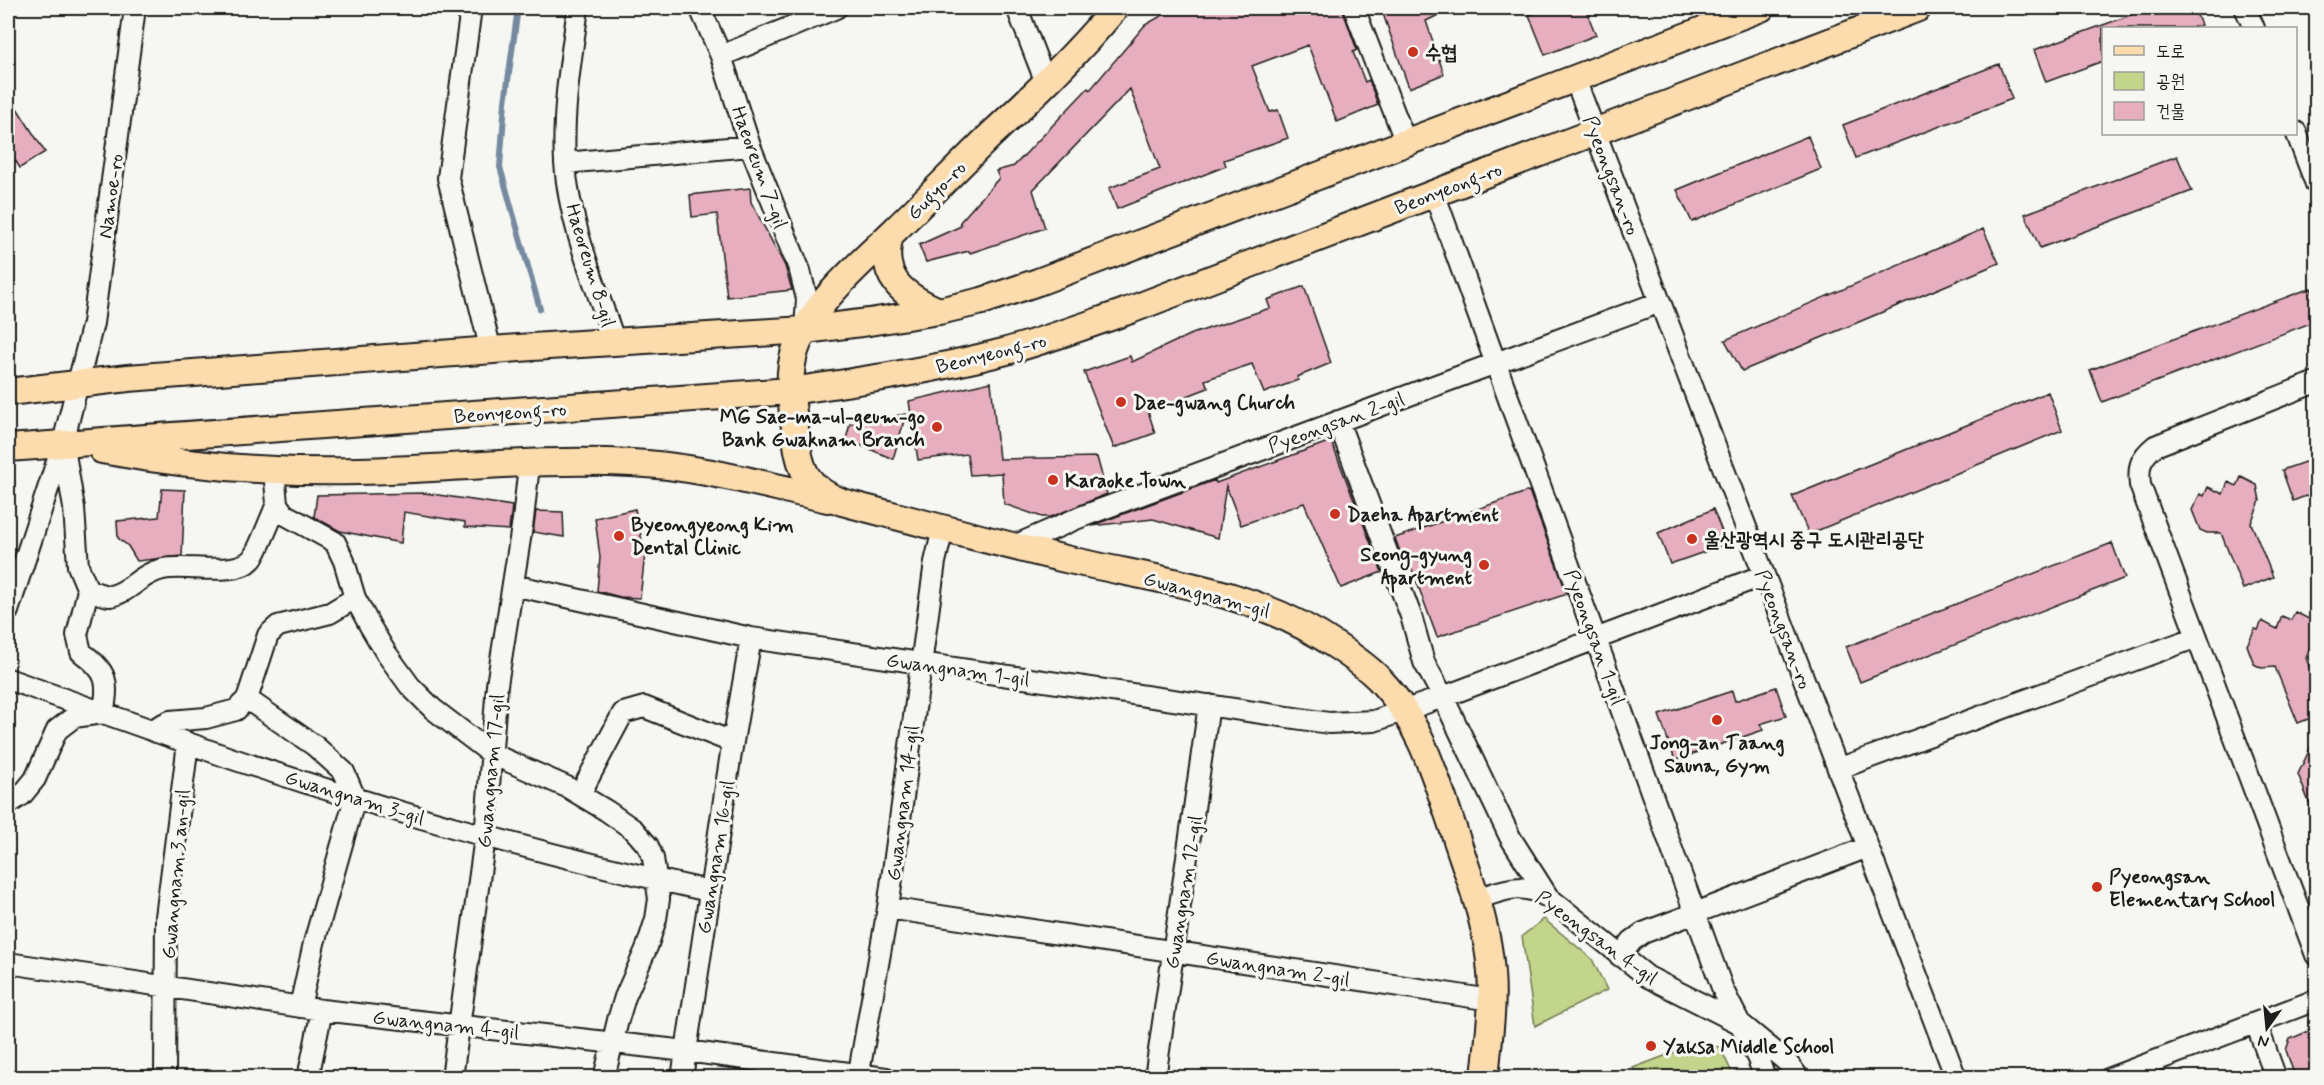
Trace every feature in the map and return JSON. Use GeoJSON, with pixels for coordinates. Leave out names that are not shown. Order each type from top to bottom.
{"type":"FeatureCollection","features":[{"type":"Feature","properties":{"kind":"main road","name":"Gugyo-ro"},"geometry":{"type":"LineString","coordinates":[[790,391],[795,350],[805,330],[846,278],[1046,83],[1115,8]]}},
{"type":"Feature","properties":{"kind":"main road"},"geometry":{"type":"LineString","coordinates":[[8,392],[128,378],[805,330],[939,311],[982,301],[1038,282],[1575,79],[1756,8]]}},
{"type":"Feature","properties":{"kind":"main road","name":"Beonyeong-ro"},"geometry":{"type":"LineString","coordinates":[[8,448],[63,442],[790,391],[946,365],[1058,336],[1918,8]]}},
{"type":"Feature","properties":{"kind":"main road"},"geometry":{"type":"LineString","coordinates":[[890,236],[886,257],[893,279],[912,297],[939,311]]}},
{"type":"Feature","properties":{"kind":"main road","name":"Gwangnam-gil"},"geometry":{"type":"LineString","coordinates":[[790,391],[798,451],[803,470],[812,484],[825,495],[842,502],[944,529],[1249,601],[1281,614],[1319,634],[1381,680],[1404,710],[1427,754],[1476,899],[1489,950],[1491,975],[1485,1077]]}},
{"type":"Feature","properties":{"kind":"main road"},"geometry":{"type":"LineString","coordinates":[[63,442],[194,465],[274,470],[358,471],[632,463],[680,468],[842,502]]}},
{"type":"Feature","properties":{"kind":"street","name":"Namoe-ro"},"geometry":{"type":"LineString","coordinates":[[8,611],[13,576],[63,442],[80,384],[93,323],[135,8]]}},
{"type":"Feature","properties":{"kind":"street"},"geometry":{"type":"LineString","coordinates":[[471,8],[448,178],[491,351]]}},
{"type":"Feature","properties":{"kind":"street","name":"Haeoreum 8-gil"},"geometry":{"type":"LineString","coordinates":[[578,8],[566,99],[565,163],[575,222],[615,343]]}},
{"type":"Feature","properties":{"kind":"street","name":"Haeoreum 7-gil"},"geometry":{"type":"LineString","coordinates":[[700,8],[721,56],[750,146],[801,271],[807,299],[805,330]]}},
{"type":"Feature","properties":{"kind":"street"},"geometry":{"type":"LineString","coordinates":[[721,56],[836,8]]}},
{"type":"Feature","properties":{"kind":"street"},"geometry":{"type":"LineString","coordinates":[[1017,8],[1046,83]]}},
{"type":"Feature","properties":{"kind":"street"},"geometry":{"type":"LineString","coordinates":[[1354,8],[1406,143]]}},
{"type":"Feature","properties":{"kind":"street"},"geometry":{"type":"LineString","coordinates":[[2246,8],[2254,27]]}},
{"type":"Feature","properties":{"kind":"street","name":"Pyeongsan-ro"},"geometry":{"type":"LineString","coordinates":[[1575,79],[1956,1077]]}},
{"type":"Feature","properties":{"kind":"street"},"geometry":{"type":"LineString","coordinates":[[2296,135],[2316,184]]}},
{"type":"Feature","properties":{"kind":"street"},"geometry":{"type":"LineString","coordinates":[[565,163],[750,146]]}},
{"type":"Feature","properties":{"kind":"street","name":"Pyeongsan 1-gil"},"geometry":{"type":"LineString","coordinates":[[1434,194],[1722,990],[1765,1077]]}},
{"type":"Feature","properties":{"kind":"street","name":"Pyeongsan 2-gil"},"geometry":{"type":"LineString","coordinates":[[1014,546],[1078,518],[1660,302]]}},
{"type":"Feature","properties":{"kind":"street"},"geometry":{"type":"LineString","coordinates":[[2316,382],[2155,446],[2141,460],[2138,470],[2140,485],[2316,955]]}},
{"type":"Feature","properties":{"kind":"street"},"geometry":{"type":"LineString","coordinates":[[1338,421],[1411,616],[1424,662],[1443,697],[1505,829],[1548,897]]}},
{"type":"Feature","properties":{"kind":"street"},"geometry":{"type":"LineString","coordinates":[[8,804],[22,795],[34,779],[57,730],[74,717],[103,713],[108,690],[103,674],[92,660],[81,652],[77,635],[88,590],[78,566],[74,508],[63,442]]}},
{"type":"Feature","properties":{"kind":"street","name":"Gwangnam 17-gil"},"geometry":{"type":"LineString","coordinates":[[452,1077],[485,837],[497,685],[529,465]]}},
{"type":"Feature","properties":{"kind":"street"},"geometry":{"type":"LineString","coordinates":[[88,590],[110,596],[126,590],[146,574],[164,568],[220,569],[242,565],[252,558],[277,504],[274,470]]}},
{"type":"Feature","properties":{"kind":"street"},"geometry":{"type":"LineString","coordinates":[[277,504],[284,514],[335,542],[356,598],[386,653],[410,686],[433,709],[492,754],[580,794],[634,830],[648,846],[653,858],[659,899],[656,919],[648,947],[625,997],[611,1043],[604,1077]]}},
{"type":"Feature","properties":{"kind":"street","name":"Gwangnam 14-gil"},"geometry":{"type":"LineString","coordinates":[[858,1076],[888,908],[935,562],[944,529]]}},
{"type":"Feature","properties":{"kind":"street","name":"Gwangnam 1-gil"},"geometry":{"type":"LineString","coordinates":[[513,585],[751,638],[1329,723],[1374,721],[1764,575]]}},
{"type":"Feature","properties":{"kind":"street"},"geometry":{"type":"LineString","coordinates":[[156,732],[159,726],[170,721],[206,718],[236,710],[247,699],[268,635],[278,626],[330,613],[356,598]]}},
{"type":"Feature","properties":{"kind":"street"},"geometry":{"type":"LineString","coordinates":[[1838,770],[2197,637]]}},
{"type":"Feature","properties":{"kind":"street","name":"Gwangnam 16-gil"},"geometry":{"type":"LineString","coordinates":[[682,1077],[732,742],[751,638]]}},
{"type":"Feature","properties":{"kind":"street","name":"Gwangnam 3-gil"},"geometry":{"type":"LineString","coordinates":[[8,679],[188,743],[355,798],[485,837],[709,891]]}},
{"type":"Feature","properties":{"kind":"street"},"geometry":{"type":"LineString","coordinates":[[247,699],[315,746],[344,772],[355,798],[314,943],[300,1007]]}},
{"type":"Feature","properties":{"kind":"street","name":"Gwangnam 12-gil"},"geometry":{"type":"LineString","coordinates":[[1155,1077],[1209,705]]}},
{"type":"Feature","properties":{"kind":"street"},"geometry":{"type":"LineString","coordinates":[[580,794],[623,713],[644,707],[732,742]]}},
{"type":"Feature","properties":{"kind":"street","name":"Gwangnam 3 an-gil"},"geometry":{"type":"LineString","coordinates":[[165,1077],[166,918],[188,743]]}},
{"type":"Feature","properties":{"kind":"street"},"geometry":{"type":"LineString","coordinates":[[1620,956],[1632,941],[1643,933],[1868,848]]}},
{"type":"Feature","properties":{"kind":"street","name":"Pyeongsan 4-gil"},"geometry":{"type":"LineString","coordinates":[[1476,899],[1523,887],[1548,897],[1648,977],[1740,1024],[1786,1061],[1799,1077]]}},
{"type":"Feature","properties":{"kind":"street","name":"Gwangnam 2-gil"},"geometry":{"type":"LineString","coordinates":[[888,908],[1491,1000]]}},
{"type":"Feature","properties":{"kind":"street","name":"Gwangnam 4-gil"},"geometry":{"type":"LineString","coordinates":[[8,963],[322,1010],[686,1051],[858,1076],[886,1077]]}},
{"type":"Feature","properties":{"kind":"street"},"geometry":{"type":"LineString","coordinates":[[2110,1077],[2137,1073],[2316,1000]]}},
{"type":"Feature","properties":{"kind":"street"},"geometry":{"type":"LineString","coordinates":[[308,1077],[322,1010]]}},
{"type":"Feature","properties":{"kind":"street"},"geometry":{"type":"LineString","coordinates":[[2256,1023],[2276,1077]]}},
{"type":"Feature","properties":{"kind":"green space"},"geometry":{"type":"Polygon","coordinates":[[[1544,919],[1592,959],[1607,990],[1535,1026],[1522,936],[1544,919]]]}},
{"type":"Feature","properties":{"kind":"green space"},"geometry":{"type":"Polygon","coordinates":[[[1696,1044],[1720,1047],[1734,1077],[1638,1077],[1633,1068],[1696,1044]]]}},
{"type":"Feature","properties":{"kind":"building"},"geometry":{"type":"Polygon","coordinates":[[[1175,8],[1342,8],[1357,50],[1353,52],[1365,82],[1369,80],[1378,105],[1337,122],[1308,45],[1252,66],[1270,112],[1278,110],[1288,138],[1224,160],[1226,166],[1117,209],[1109,188],[1160,169],[1130,89],[1033,190],[1045,228],[970,253],[969,251],[926,262],[919,245],[961,226],[960,222],[999,178],[996,171],[1014,166],[1088,88],[1090,90],[1145,25],[1175,8]]]}},
{"type":"Feature","properties":{"kind":"building","name":"수협"},"geometry":{"type":"Polygon","coordinates":[[[1381,8],[1453,8],[1426,21],[1444,74],[1409,88],[1381,8]]]}},
{"type":"Feature","properties":{"kind":"building"},"geometry":{"type":"Polygon","coordinates":[[[1549,8],[1585,8],[1596,35],[1545,55],[1529,15],[1549,8]]]}},
{"type":"Feature","properties":{"kind":"building"},"geometry":{"type":"Polygon","coordinates":[[[2150,8],[2194,8],[2201,25],[2194,27],[2102,27],[2102,61],[2046,82],[2034,50],[2150,8]]]}},
{"type":"Feature","properties":{"kind":"building"},"geometry":{"type":"Polygon","coordinates":[[[1999,64],[2012,99],[1856,158],[1843,125],[1999,64]]]}},
{"type":"Feature","properties":{"kind":"building"},"geometry":{"type":"Polygon","coordinates":[[[8,94],[45,152],[20,168],[8,149],[8,94]]]}},
{"type":"Feature","properties":{"kind":"building"},"geometry":{"type":"Polygon","coordinates":[[[1808,136],[1821,169],[1692,222],[1677,190],[1808,136]]]}},
{"type":"Feature","properties":{"kind":"building"},"geometry":{"type":"Polygon","coordinates":[[[2177,156],[2192,191],[2040,248],[2025,214],[2177,156]]]}},
{"type":"Feature","properties":{"kind":"building"},"geometry":{"type":"Polygon","coordinates":[[[750,188],[751,202],[785,266],[792,290],[727,297],[717,214],[692,217],[690,195],[750,188]]]}},
{"type":"Feature","properties":{"kind":"building"},"geometry":{"type":"Polygon","coordinates":[[[1983,229],[1999,263],[1742,371],[1725,340],[1983,229]]]}},
{"type":"Feature","properties":{"kind":"building"},"geometry":{"type":"Polygon","coordinates":[[[1304,286],[1331,363],[1297,377],[1298,380],[1264,393],[1252,364],[1205,380],[1208,388],[1148,411],[1155,433],[1114,448],[1084,372],[1130,356],[1132,362],[1189,335],[1270,308],[1267,300],[1304,286]]]}},
{"type":"Feature","properties":{"kind":"building"},"geometry":{"type":"Polygon","coordinates":[[[2311,288],[2316,302],[2316,321],[2102,402],[2090,370],[2311,288]]]}},
{"type":"Feature","properties":{"kind":"building"},"geometry":{"type":"Polygon","coordinates":[[[991,382],[999,459],[1097,457],[1107,494],[1051,517],[1042,517],[1004,504],[1002,473],[970,475],[967,454],[918,460],[909,401],[991,382]]]}},
{"type":"Feature","properties":{"kind":"building"},"geometry":{"type":"Polygon","coordinates":[[[2048,392],[2062,430],[1809,534],[1792,496],[2048,392]]]}},
{"type":"Feature","properties":{"kind":"building"},"geometry":{"type":"Polygon","coordinates":[[[906,414],[893,459],[846,439],[850,424],[906,414]]]}},
{"type":"Feature","properties":{"kind":"building","name":"Daeha Apartment"},"geometry":{"type":"Polygon","coordinates":[[[1331,441],[1382,572],[1341,588],[1304,503],[1241,525],[1226,486],[1218,538],[1153,519],[1091,526],[1215,480],[1216,483],[1331,441]]]}},
{"type":"Feature","properties":{"kind":"building"},"geometry":{"type":"Polygon","coordinates":[[[2316,458],[2316,492],[2293,501],[2282,470],[2316,458]]]}},
{"type":"Feature","properties":{"kind":"building"},"geometry":{"type":"Polygon","coordinates":[[[2241,477],[2257,485],[2260,501],[2251,523],[2273,577],[2243,589],[2221,533],[2207,533],[2200,530],[2192,510],[2200,494],[2204,496],[2208,487],[2223,494],[2228,482],[2237,486],[2241,477]]]}},
{"type":"Feature","properties":{"kind":"building"},"geometry":{"type":"Polygon","coordinates":[[[162,489],[185,490],[182,556],[137,561],[128,546],[118,538],[117,521],[159,517],[162,489]]]}},
{"type":"Feature","properties":{"kind":"building","name":"Seong-gyung Apartment"},"geometry":{"type":"Polygon","coordinates":[[[1529,491],[1567,594],[1437,637],[1409,561],[1404,563],[1395,538],[1529,491]]]}},
{"type":"Feature","properties":{"kind":"building"},"geometry":{"type":"Polygon","coordinates":[[[425,493],[512,506],[509,530],[465,527],[465,522],[404,512],[401,543],[340,531],[314,517],[317,495],[425,493]]]}},
{"type":"Feature","properties":{"kind":"building","name":"Byeongyeong Kim Dental Clinic"},"geometry":{"type":"Polygon","coordinates":[[[635,509],[645,554],[640,598],[620,597],[597,591],[600,557],[595,518],[635,509]]]}},
{"type":"Feature","properties":{"kind":"building","name":"울산광역시 중구 도시관리공단"},"geometry":{"type":"Polygon","coordinates":[[[1713,509],[1727,544],[1670,564],[1658,533],[1713,509]]]}},
{"type":"Feature","properties":{"kind":"building"},"geometry":{"type":"Polygon","coordinates":[[[536,511],[563,512],[564,537],[533,532],[536,511]]]}},
{"type":"Feature","properties":{"kind":"building"},"geometry":{"type":"Polygon","coordinates":[[[2112,543],[2125,578],[1860,682],[1846,647],[2112,543]]]}},
{"type":"Feature","properties":{"kind":"building"},"geometry":{"type":"Polygon","coordinates":[[[2295,612],[2311,620],[2315,636],[2306,658],[2316,685],[2316,716],[2298,723],[2275,667],[2261,668],[2254,664],[2247,645],[2262,621],[2277,629],[2282,616],[2291,620],[2295,612]]]}},
{"type":"Feature","properties":{"kind":"building","name":"Jong-an Taang Sauna, Gym"},"geometry":{"type":"Polygon","coordinates":[[[1776,687],[1786,716],[1760,724],[1763,730],[1675,760],[1659,715],[1732,691],[1735,701],[1776,687]]]}},
{"type":"Feature","properties":{"kind":"building"},"geometry":{"type":"Polygon","coordinates":[[[2316,736],[2316,818],[2315,818],[2298,774],[2316,736]]]}},
{"type":"Feature","properties":{"kind":"building"},"geometry":{"type":"Polygon","coordinates":[[[2316,1028],[2316,1077],[2295,1077],[2286,1050],[2290,1039],[2316,1028]]]}},
{"type":"Feature","properties":{"kind":"waterway"},"geometry":{"type":"LineString","coordinates":[[518,8],[505,102],[500,167],[540,309]]}},
{"type":"Feature","properties":{"kind":"place","name":"수협"},"geometry":{"type":"Point","coordinates":[1413,52]}},
{"type":"Feature","properties":{"kind":"place","name":"Dae-gwang Church"},"geometry":{"type":"Point","coordinates":[1121,402]}},
{"type":"Feature","properties":{"kind":"place","name":"MG Sae-ma-ul-geum-go Bank Gwaknam Branch"},"geometry":{"type":"Point","coordinates":[937,427]}},
{"type":"Feature","properties":{"kind":"place","name":"Karaoke Town"},"geometry":{"type":"Point","coordinates":[1053,480]}},
{"type":"Feature","properties":{"kind":"place","name":"Daeha Apartment"},"geometry":{"type":"Point","coordinates":[1335,514]}},
{"type":"Feature","properties":{"kind":"place","name":"Byeongyeong Kim Dental Clinic"},"geometry":{"type":"Point","coordinates":[619,536]}},
{"type":"Feature","properties":{"kind":"place","name":"울산광역시 중구 도시관리공단"},"geometry":{"type":"Point","coordinates":[1692,539]}},
{"type":"Feature","properties":{"kind":"place","name":"Seong-gyung Apartment"},"geometry":{"type":"Point","coordinates":[1484,565]}},
{"type":"Feature","properties":{"kind":"place","name":"Jong-an Taang Sauna, Gym"},"geometry":{"type":"Point","coordinates":[1717,720]}},
{"type":"Feature","properties":{"kind":"place","name":"Pyeongsan Elementary School"},"geometry":{"type":"Point","coordinates":[2097,887]}},
{"type":"Feature","properties":{"kind":"place","name":"Yaksa Middle School"},"geometry":{"type":"Point","coordinates":[1651,1046]}}]}
